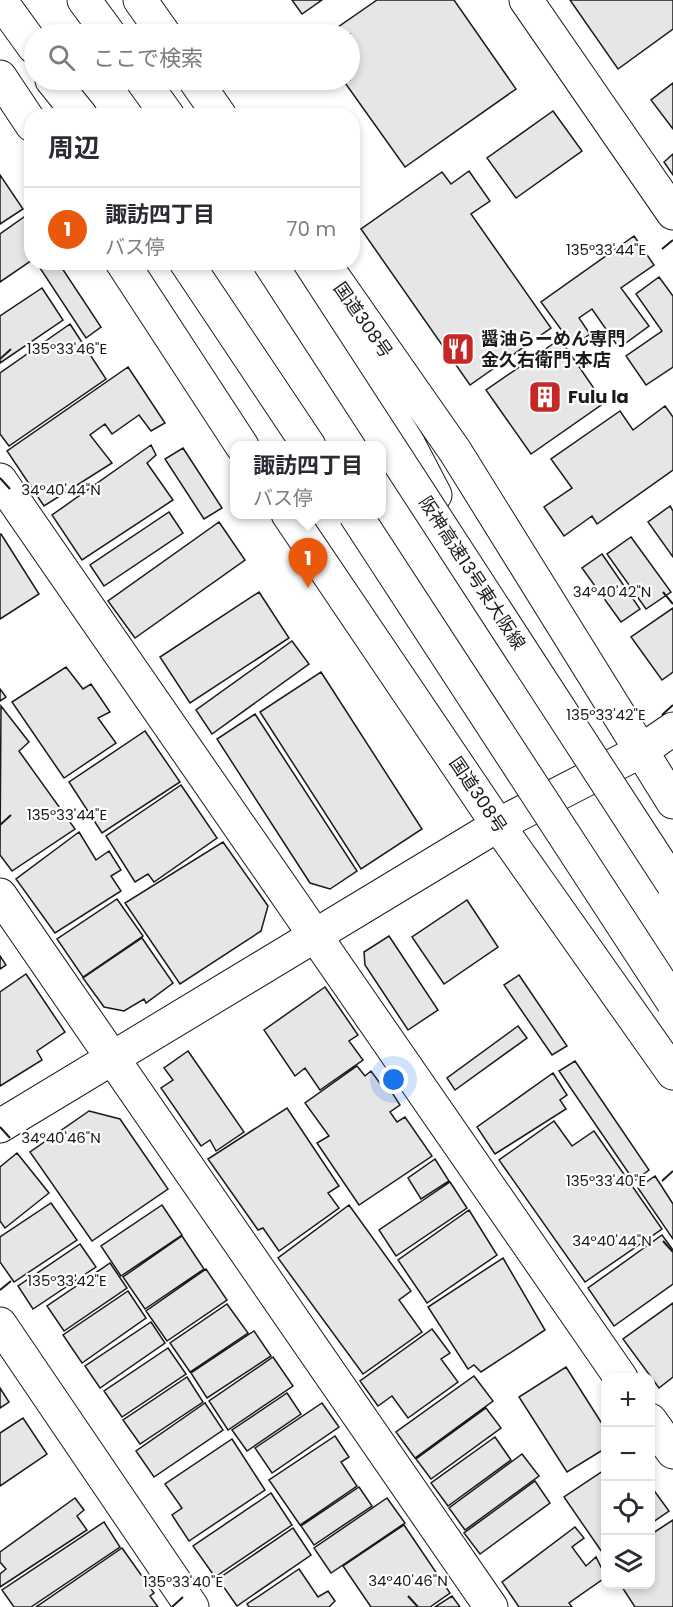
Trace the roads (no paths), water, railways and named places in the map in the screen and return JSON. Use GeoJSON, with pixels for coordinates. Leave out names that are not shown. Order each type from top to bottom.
{"type":"FeatureCollection","features":[{"type":"Feature","properties":{"kind":"main road"},"geometry":{"type":"LineString","coordinates":[[0,0],[24,33]]}},
{"type":"Feature","properties":{"kind":"main road"},"geometry":{"type":"LineString","coordinates":[[84,0],[102,24]]}},
{"type":"Feature","properties":{"kind":"main road"},"geometry":{"type":"LineString","coordinates":[[117,0],[134,24]]}},
{"type":"Feature","properties":{"kind":"main road"},"geometry":{"type":"LineString","coordinates":[[140,0],[157,24]]}},
{"type":"Feature","properties":{"kind":"main road"},"geometry":{"type":"LineString","coordinates":[[526,0],[673,213]]}},
{"type":"Feature","properties":{"kind":"main road"},"geometry":{"type":"LineString","coordinates":[[0,15],[24,45]]}},
{"type":"Feature","properties":{"kind":"main road"},"geometry":{"type":"LineString","coordinates":[[0,77],[24,113]]}},
{"type":"Feature","properties":{"kind":"main road"},"geometry":{"type":"LineString","coordinates":[[60,90],[75,108]]}},
{"type":"Feature","properties":{"kind":"main road"},"geometry":{"type":"LineString","coordinates":[[65,90],[77,108]]}},
{"type":"Feature","properties":{"kind":"main road"},"geometry":{"type":"LineString","coordinates":[[149,90],[162,108]]}},
{"type":"Feature","properties":{"kind":"main road"},"geometry":{"type":"LineString","coordinates":[[179,90],[191,108]]}},
{"type":"Feature","properties":{"kind":"main road"},"geometry":{"type":"LineString","coordinates":[[202,90],[214,108]]}},
{"type":"Feature","properties":{"kind":"main road"},"geometry":{"type":"LineString","coordinates":[[127,270],[239,441]]}},
{"type":"Feature","properties":{"kind":"main road"},"geometry":{"type":"LineString","coordinates":[[191,270],[306,441]]}},
{"type":"Feature","properties":{"kind":"main road","name":"阪神高速13号東大阪線"},"geometry":{"type":"LineString","coordinates":[[274,270],[386,441]]}},
{"type":"Feature","properties":{"kind":"main road"},"geometry":{"type":"LineString","coordinates":[[300,270],[409,445],[504,623]]}},
{"type":"Feature","properties":{"kind":"main road","name":"国道308号"},"geometry":{"type":"LineString","coordinates":[[329,270],[455,451],[673,802]]}},
{"type":"Feature","properties":{"kind":"main road","name":"阪神高速13号東大阪線"},"geometry":{"type":"LineString","coordinates":[[386,442],[673,884]]}},
{"type":"Feature","properties":{"kind":"main road"},"geometry":{"type":"LineString","coordinates":[[0,480],[618,1373]]}},
{"type":"Feature","properties":{"kind":"main road","name":"国道308号"},"geometry":{"type":"LineString","coordinates":[[291,519],[498,825],[673,1073]]}},
{"type":"Feature","properties":{"kind":"main road"},"geometry":{"type":"LineString","coordinates":[[358,519],[673,1002]]}},
{"type":"Feature","properties":{"kind":"main road"},"geometry":{"type":"LineString","coordinates":[[0,1126],[498,825],[641,751],[673,729]]}},
{"type":"Feature","properties":{"kind":"main road"},"geometry":{"type":"LineString","coordinates":[[0,895],[491,1607]]}},
{"type":"Feature","properties":{"kind":"main road"},"geometry":{"type":"LineString","coordinates":[[0,1324],[192,1607]]}},
{"type":"Feature","properties":{"kind":"main road"},"geometry":{"type":"LineString","coordinates":[[655,1426],[673,1452]]}},
{"type":"Feature","properties":{"kind":"place","name":"醤油らーめん専門 金久右衛門 本店"},"geometry":{"type":"Point","coordinates":[458,349]}},
{"type":"Feature","properties":{"kind":"place","name":"Fulu la"},"geometry":{"type":"Point","coordinates":[545,397]}},
{"type":"Feature","properties":{"kind":"place","name":"諏訪四丁目"},"geometry":{"type":"Point","coordinates":[308,588]}}]}
